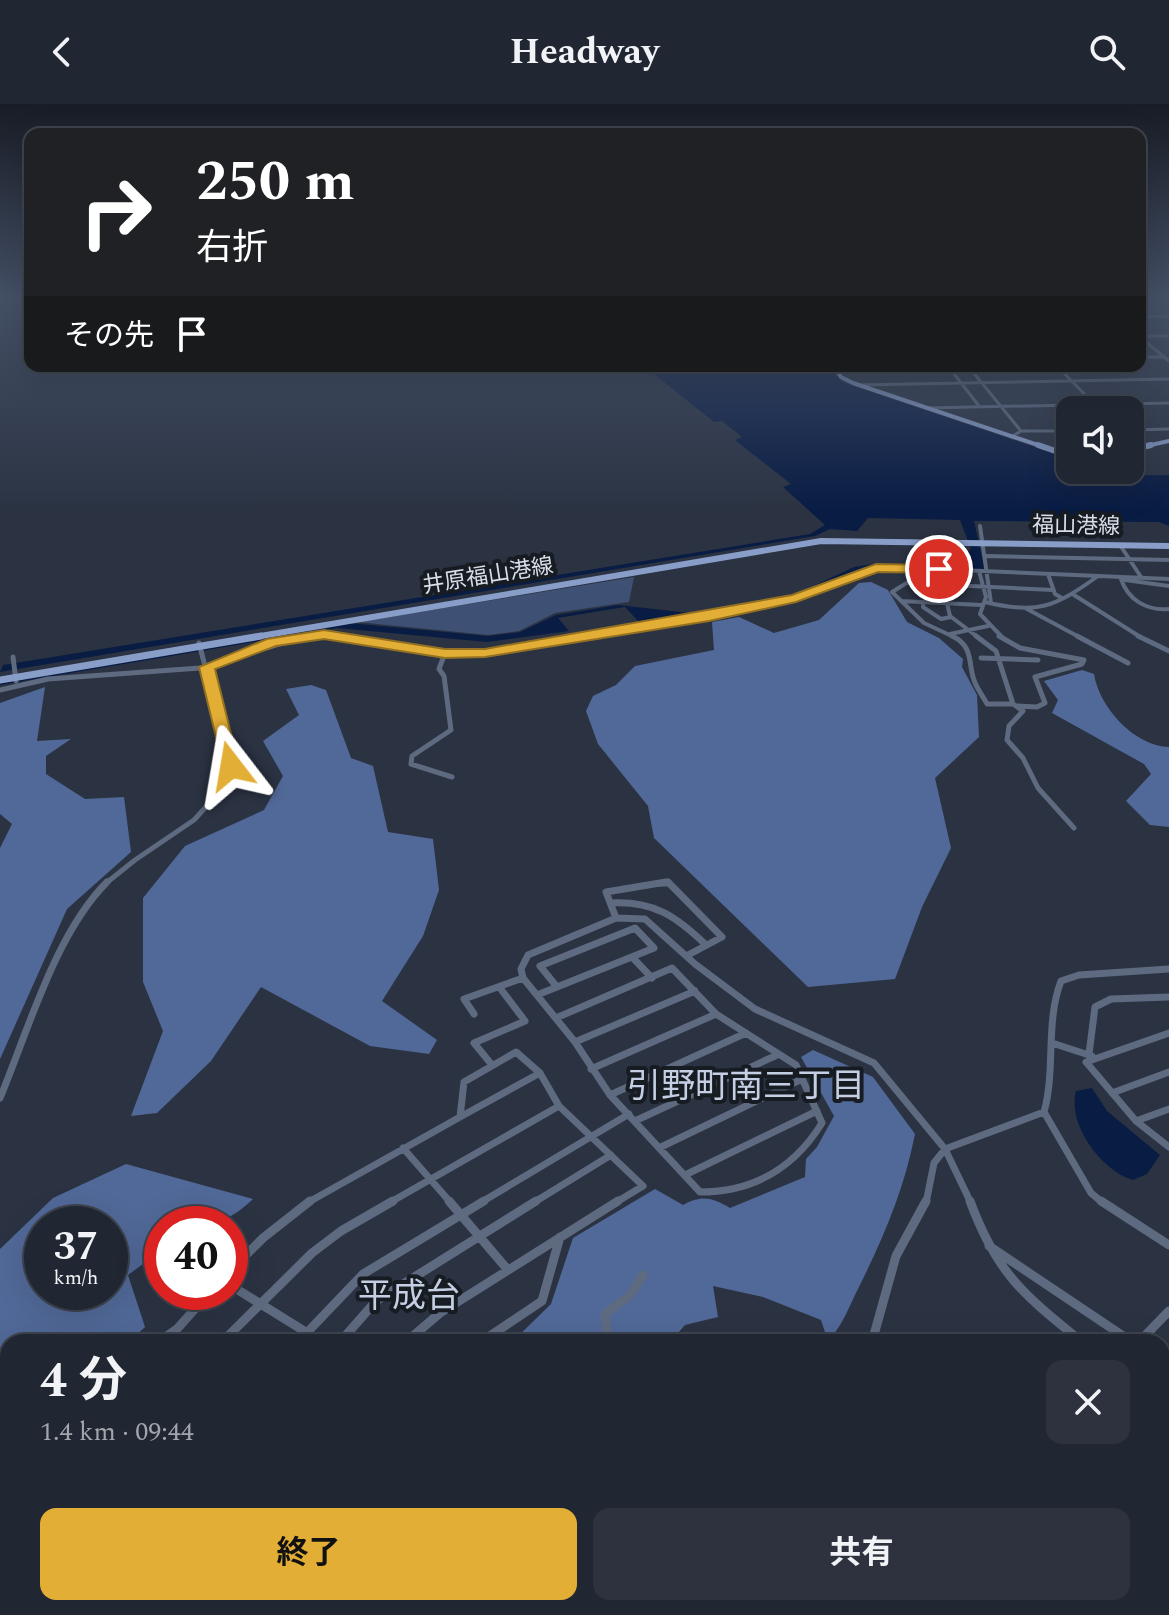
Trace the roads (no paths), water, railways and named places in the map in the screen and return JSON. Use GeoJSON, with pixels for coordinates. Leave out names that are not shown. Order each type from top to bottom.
{"type":"FeatureCollection","features":[{"type":"Feature","properties":{"kind":"main road"},"geometry":{"type":"LineString","coordinates":[[838,372],[841,377],[858,385],[1056,451]]}},
{"type":"Feature","properties":{"kind":"main road"},"geometry":{"type":"LineString","coordinates":[[1144,447],[1169,441]]}},
{"type":"Feature","properties":{"kind":"main road","name":"井原福山港線"},"geometry":{"type":"LineString","coordinates":[[0,678],[303,630],[821,541],[982,541]]}},
{"type":"Feature","properties":{"kind":"main road","name":"福山港線"},"geometry":{"type":"LineString","coordinates":[[982,541],[1169,545]]}},
{"type":"Feature","properties":{"kind":"main road","name":"福山港線"},"geometry":{"type":"LineString","coordinates":[[982,541],[1169,545]]}},
{"type":"Feature","properties":{"kind":"street"},"geometry":{"type":"LineString","coordinates":[[952,372],[979,406]]}},
{"type":"Feature","properties":{"kind":"street"},"geometry":{"type":"LineString","coordinates":[[973,372],[1021,431]]}},
{"type":"Feature","properties":{"kind":"street"},"geometry":{"type":"LineString","coordinates":[[1063,372],[1085,396]]}},
{"type":"Feature","properties":{"kind":"street"},"geometry":{"type":"LineString","coordinates":[[858,385],[1169,379]]}},
{"type":"Feature","properties":{"kind":"street"},"geometry":{"type":"LineString","coordinates":[[1144,404],[1169,403]]}},
{"type":"Feature","properties":{"kind":"street"},"geometry":{"type":"LineString","coordinates":[[926,408],[1056,405]]}},
{"type":"Feature","properties":{"kind":"street"},"geometry":{"type":"LineString","coordinates":[[1144,430],[1169,429]]}},
{"type":"Feature","properties":{"kind":"street"},"geometry":{"type":"LineString","coordinates":[[1011,437],[1021,431],[1056,431]]}},
{"type":"Feature","properties":{"kind":"street"},"geometry":{"type":"LineString","coordinates":[[913,579],[892,592],[924,623],[959,639],[973,661],[973,678],[987,704],[1037,707],[1045,703],[1035,677],[1042,672],[1082,664],[1084,660],[1020,648],[988,626],[980,614],[986,604],[987,572],[980,526]]}},
{"type":"Feature","properties":{"kind":"street"},"geometry":{"type":"LineString","coordinates":[[1120,545],[1141,577]]}},
{"type":"Feature","properties":{"kind":"street"},"geometry":{"type":"LineString","coordinates":[[986,556],[1169,560]]}},
{"type":"Feature","properties":{"kind":"street"},"geometry":{"type":"LineString","coordinates":[[0,690],[15,677],[207,667],[303,630],[445,653],[485,653],[709,616],[815,593],[876,568],[1098,576],[1166,586],[1168,594]]}},
{"type":"Feature","properties":{"kind":"street"},"geometry":{"type":"LineString","coordinates":[[939,569],[951,617],[999,657],[1013,704],[1023,711],[1009,726],[1007,740],[1023,758],[1038,788],[1074,828]]}},
{"type":"Feature","properties":{"kind":"street"},"geometry":{"type":"LineString","coordinates":[[979,571],[987,587]]}},
{"type":"Feature","properties":{"kind":"street"},"geometry":{"type":"LineString","coordinates":[[1048,574],[1053,590],[1062,598]]}},
{"type":"Feature","properties":{"kind":"street"},"geometry":{"type":"LineString","coordinates":[[900,601],[986,604],[1027,609],[1074,595],[1098,576]]}},
{"type":"Feature","properties":{"kind":"street"},"geometry":{"type":"LineString","coordinates":[[1118,578],[1169,579]]}},
{"type":"Feature","properties":{"kind":"street"},"geometry":{"type":"LineString","coordinates":[[1118,578],[1130,597],[1151,609],[1169,609]]}},
{"type":"Feature","properties":{"kind":"street"},"geometry":{"type":"LineString","coordinates":[[905,583],[1053,590]]}},
{"type":"Feature","properties":{"kind":"street"},"geometry":{"type":"LineString","coordinates":[[1074,595],[1103,612],[1128,634],[1169,651]]}},
{"type":"Feature","properties":{"kind":"street"},"geometry":{"type":"LineString","coordinates":[[923,602],[923,607],[941,619],[951,617]]}},
{"type":"Feature","properties":{"kind":"street"},"geometry":{"type":"LineString","coordinates":[[1027,609],[1128,663]]}},
{"type":"Feature","properties":{"kind":"street"},"geometry":{"type":"LineString","coordinates":[[950,634],[988,626]]}},
{"type":"Feature","properties":{"kind":"street"},"geometry":{"type":"LineString","coordinates":[[0,1098],[76,923],[100,889],[113,875],[190,822],[215,801],[228,783],[231,766],[200,644]]}},
{"type":"Feature","properties":{"kind":"street"},"geometry":{"type":"LineString","coordinates":[[1036,652],[1042,672]]}},
{"type":"Feature","properties":{"kind":"street"},"geometry":{"type":"LineString","coordinates":[[445,653],[439,669],[444,676],[451,730],[412,756],[411,764],[418,769],[452,777]]}},
{"type":"Feature","properties":{"kind":"street"},"geometry":{"type":"LineString","coordinates":[[981,658],[1038,660]]}},
{"type":"Feature","properties":{"kind":"street"},"geometry":{"type":"LineString","coordinates":[[13,660],[15,677]]}},
{"type":"Feature","properties":{"kind":"street"},"geometry":{"type":"LineString","coordinates":[[616,918],[606,892],[668,882],[722,937],[688,955]]}},
{"type":"Feature","properties":{"kind":"street"},"geometry":{"type":"LineString","coordinates":[[611,903],[637,901],[661,906],[706,945]]}},
{"type":"Feature","properties":{"kind":"street"},"geometry":{"type":"LineString","coordinates":[[556,1018],[672,968],[716,1014],[796,1065],[822,1123],[794,1161],[756,1183],[719,1194],[700,1192],[610,1095],[575,1042],[523,978],[521,969],[528,955],[616,918],[645,919],[755,1009],[874,1063],[958,1168],[988,1245],[1014,1285],[1072,1334]]}},
{"type":"Feature","properties":{"kind":"street"},"geometry":{"type":"LineString","coordinates":[[594,928],[605,940]]}},
{"type":"Feature","properties":{"kind":"street"},"geometry":{"type":"LineString","coordinates":[[537,995],[633,958],[654,948],[635,928],[540,966],[557,987]]}},
{"type":"Feature","properties":{"kind":"street"},"geometry":{"type":"LineString","coordinates":[[633,958],[652,978]]}},
{"type":"Feature","properties":{"kind":"street"},"geometry":{"type":"LineString","coordinates":[[1168,1243],[1111,1210],[1091,1193],[1044,1112],[1052,1043],[1051,1001],[1061,981],[1079,975],[1169,969]]}},
{"type":"Feature","properties":{"kind":"street"},"geometry":{"type":"LineString","coordinates":[[474,1014],[464,999],[523,978]]}},
{"type":"Feature","properties":{"kind":"street"},"geometry":{"type":"LineString","coordinates":[[492,1065],[474,1043],[525,1021],[500,988]]}},
{"type":"Feature","properties":{"kind":"street"},"geometry":{"type":"LineString","coordinates":[[575,1042],[695,991]]}},
{"type":"Feature","properties":{"kind":"street"},"geometry":{"type":"LineString","coordinates":[[1092,1056],[1095,1007],[1111,999],[1169,997]]}},
{"type":"Feature","properties":{"kind":"street"},"geometry":{"type":"LineString","coordinates":[[591,1069],[716,1014]]}},
{"type":"Feature","properties":{"kind":"street"},"geometry":{"type":"LineString","coordinates":[[610,1095],[746,1033]]}},
{"type":"Feature","properties":{"kind":"street"},"geometry":{"type":"LineString","coordinates":[[1169,1033],[1092,1056],[1086,1062],[1136,1121],[1169,1147]]}},
{"type":"Feature","properties":{"kind":"street"},"geometry":{"type":"LineString","coordinates":[[1052,1043],[1092,1056]]}},
{"type":"Feature","properties":{"kind":"street"},"geometry":{"type":"LineString","coordinates":[[415,1334],[440,1313],[643,1186],[593,1135],[559,1106],[540,1073],[516,1052],[464,1082],[460,1117]]}},
{"type":"Feature","properties":{"kind":"street"},"geometry":{"type":"LineString","coordinates":[[307,1332],[363,1274],[593,1135],[777,1055]]}},
{"type":"Feature","properties":{"kind":"street"},"geometry":{"type":"LineString","coordinates":[[1112,1093],[1169,1072]]}},
{"type":"Feature","properties":{"kind":"street"},"geometry":{"type":"LineString","coordinates":[[248,1253],[318,1195],[540,1073]]}},
{"type":"Feature","properties":{"kind":"street"},"geometry":{"type":"LineString","coordinates":[[661,1147],[802,1079]]}},
{"type":"Feature","properties":{"kind":"street"},"geometry":{"type":"LineString","coordinates":[[230,1334],[341,1231],[559,1106]]}},
{"type":"Feature","properties":{"kind":"street"},"geometry":{"type":"LineString","coordinates":[[1136,1121],[1169,1109]]}},
{"type":"Feature","properties":{"kind":"street"},"geometry":{"type":"LineString","coordinates":[[685,1175],[817,1111]]}},
{"type":"Feature","properties":{"kind":"street"},"geometry":{"type":"LineString","coordinates":[[875,1334],[889,1277],[925,1207],[934,1163],[945,1149],[1044,1112]]}},
{"type":"Feature","properties":{"kind":"street"},"geometry":{"type":"LineString","coordinates":[[403,1148],[508,1270]]}},
{"type":"Feature","properties":{"kind":"street"},"geometry":{"type":"LineString","coordinates":[[347,1334],[376,1301],[477,1235],[611,1155]]}},
{"type":"Feature","properties":{"kind":"street"},"geometry":{"type":"LineString","coordinates":[[493,1334],[542,1301],[560,1237]]}},
{"type":"Feature","properties":{"kind":"street"},"geometry":{"type":"LineString","coordinates":[[988,1245],[1120,1334]]}},
{"type":"Feature","properties":{"kind":"street"},"geometry":{"type":"LineString","coordinates":[[606,1334],[605,1314],[630,1295],[643,1275]]}},
{"type":"Feature","properties":{"kind":"street"},"geometry":{"type":"LineString","coordinates":[[248,1297],[310,1334]]}},
{"type":"Feature","properties":{"kind":"street"},"geometry":{"type":"LineString","coordinates":[[170,1334],[194,1310]]}},
{"type":"Feature","properties":{"kind":"street"},"geometry":{"type":"LineString","coordinates":[[1147,1334],[1169,1311]]}},
{"type":"Feature","properties":{"kind":"district","name":"引野町南三丁目"},"geometry":{"type":"Point","coordinates":[746,1087]}},
{"type":"Feature","properties":{"kind":"district","name":"平成台"},"geometry":{"type":"Point","coordinates":[409,1297]}}]}
